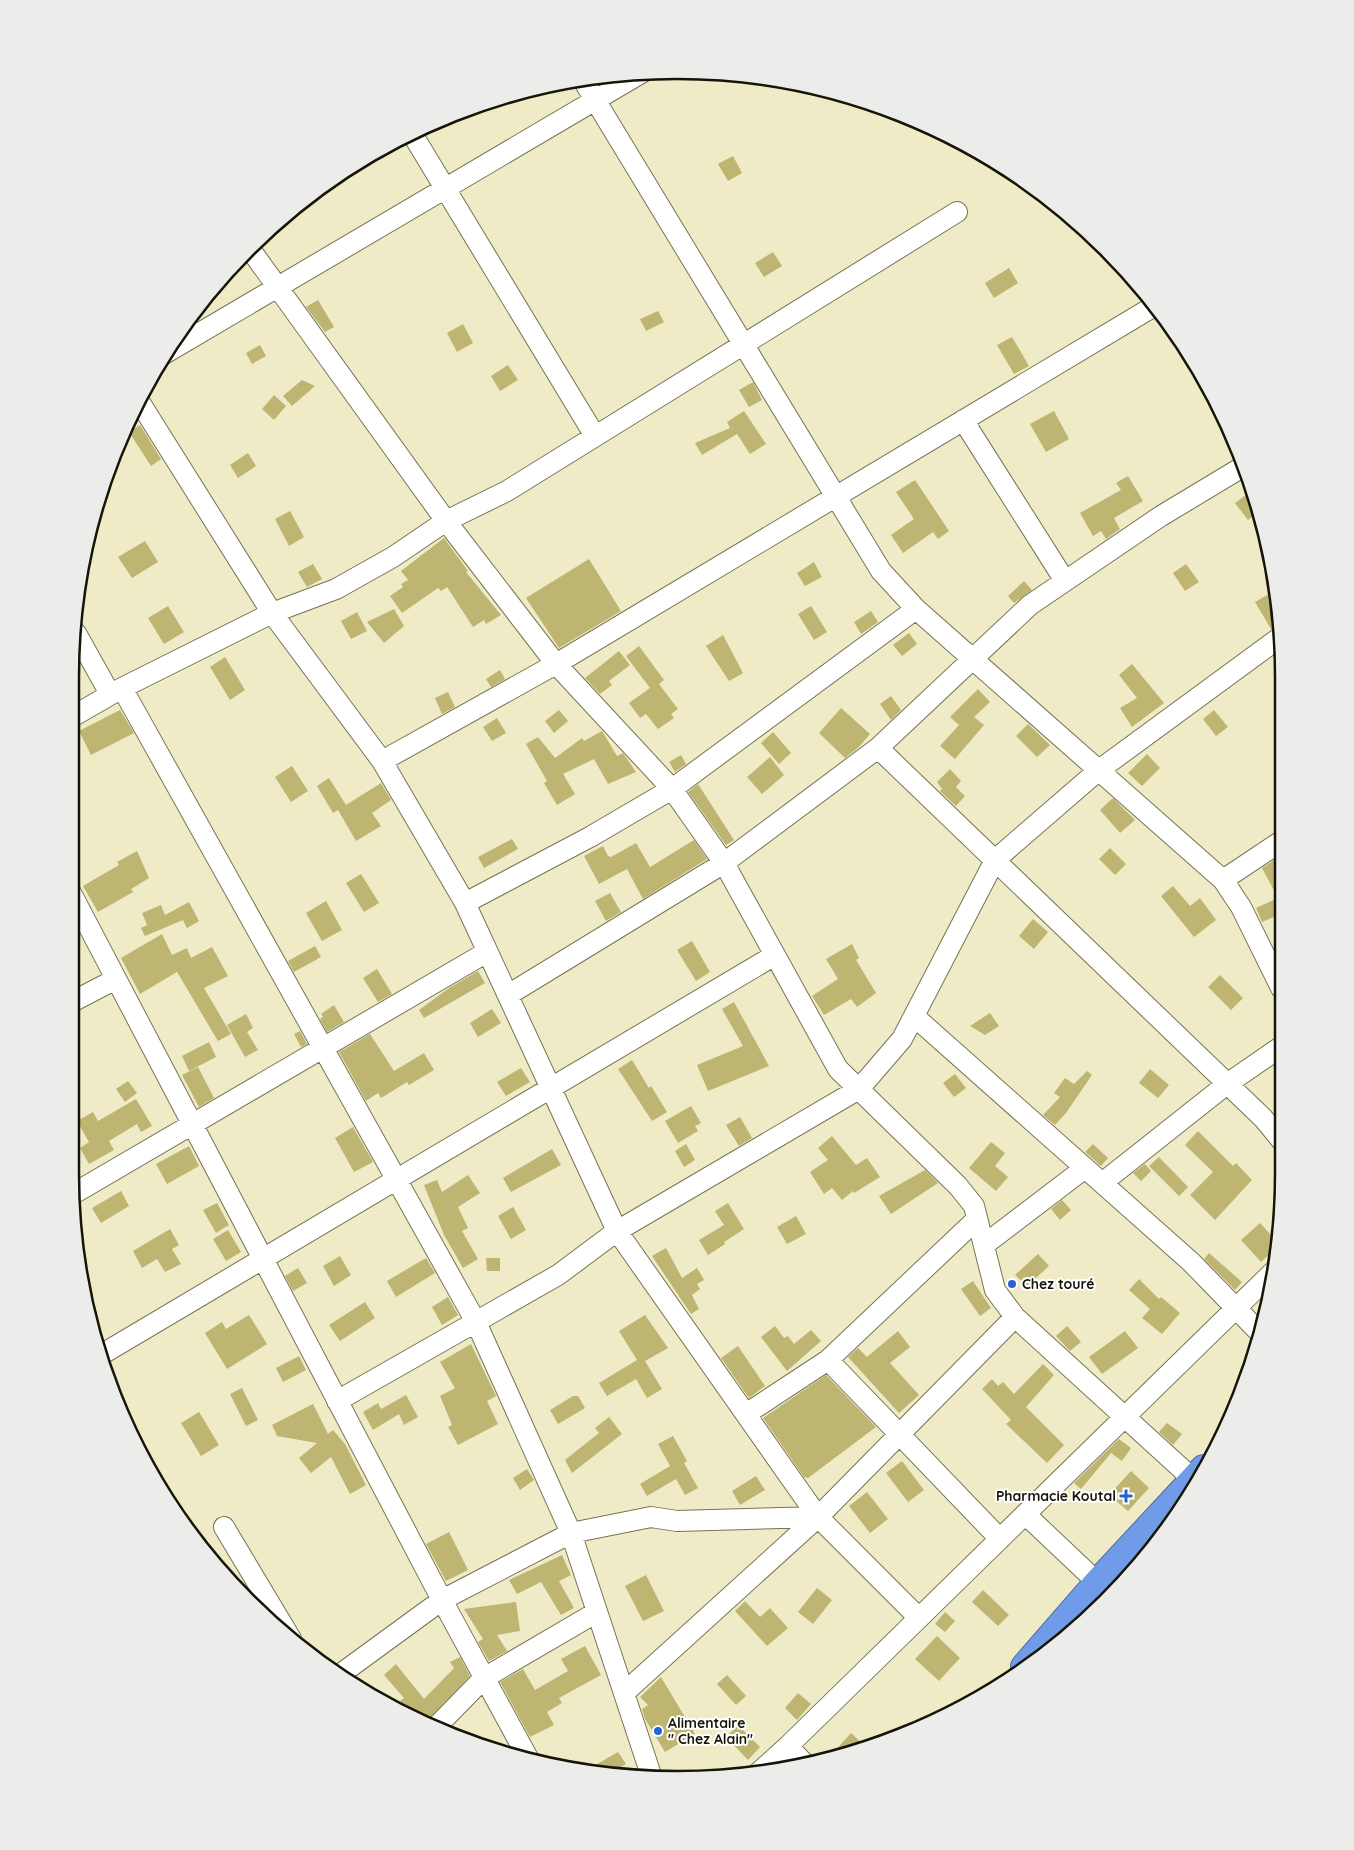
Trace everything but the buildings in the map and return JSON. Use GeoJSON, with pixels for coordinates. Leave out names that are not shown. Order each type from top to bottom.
{"type":"FeatureCollection","features":[{"type":"Feature","properties":{"kind":"highway"},"geometry":{"type":"LineString","coordinates":[[1043,1646],[1098,1583],[1151,1538]]}},
{"type":"Feature","properties":{"kind":"street"},"geometry":{"type":"LineString","coordinates":[[180,344],[627,81]]}},
{"type":"Feature","properties":{"kind":"street"},"geometry":{"type":"LineString","coordinates":[[586,86],[881,571],[916,609],[1223,880],[1241,907],[1275,976]]}},
{"type":"Feature","properties":{"kind":"street"},"geometry":{"type":"LineString","coordinates":[[415,139],[595,436]]}},
{"type":"Feature","properties":{"kind":"street"},"geometry":{"type":"LineString","coordinates":[[79,713],[116,691],[272,613],[336,589],[393,557],[446,521],[507,491],[957,212]]}},
{"type":"Feature","properties":{"kind":"street"},"geometry":{"type":"LineString","coordinates":[[254,254],[446,521],[556,664],[672,789],[724,864],[838,1068],[958,1186],[974,1206],[995,1290],[1016,1317],[1124,1418],[1195,1471]]}},
{"type":"Feature","properties":{"kind":"street"},"geometry":{"type":"LineString","coordinates":[[382,761],[556,664],[1149,309]]}},
{"type":"Feature","properties":{"kind":"street"},"geometry":{"type":"LineString","coordinates":[[143,407],[272,613],[382,761],[465,903],[617,1231],[818,1517],[919,1618]]}},
{"type":"Feature","properties":{"kind":"street"},"geometry":{"type":"LineString","coordinates":[[963,420],[1065,581]]}},
{"type":"Feature","properties":{"kind":"street"},"geometry":{"type":"LineString","coordinates":[[508,995],[724,864],[878,748],[972,657],[1030,605],[1161,516],[1238,470]]}},
{"type":"Feature","properties":{"kind":"street"},"geometry":{"type":"LineString","coordinates":[[465,903],[590,837],[672,789],[916,609]]}},
{"type":"Feature","properties":{"kind":"street"},"geometry":{"type":"LineString","coordinates":[[80,639],[116,691],[323,1048],[476,1322],[571,1533],[649,1770]]}},
{"type":"Feature","properties":{"kind":"street"},"geometry":{"type":"LineString","coordinates":[[337,1401],[558,1276],[617,1231],[859,1089],[902,1039],[995,860],[1099,770],[1274,642]]}},
{"type":"Feature","properties":{"kind":"street"},"geometry":{"type":"LineString","coordinates":[[878,748],[1263,1118],[1275,1133]]}},
{"type":"Feature","properties":{"kind":"street"},"geometry":{"type":"LineString","coordinates":[[1223,880],[1275,845]]}},
{"type":"Feature","properties":{"kind":"street"},"geometry":{"type":"LineString","coordinates":[[79,908],[442,1600],[524,1752]]}},
{"type":"Feature","properties":{"kind":"street"},"geometry":{"type":"LineString","coordinates":[[79,1190],[488,952]]}},
{"type":"Feature","properties":{"kind":"street"},"geometry":{"type":"LineString","coordinates":[[106,1352],[775,955]]}},
{"type":"Feature","properties":{"kind":"street"},"geometry":{"type":"LineString","coordinates":[[79,998],[116,979]]}},
{"type":"Feature","properties":{"kind":"street"},"geometry":{"type":"LineString","coordinates":[[915,1017],[1191,1262],[1255,1328]]}},
{"type":"Feature","properties":{"kind":"street"},"geometry":{"type":"LineString","coordinates":[[1102,1182],[1227,1084],[1275,1051]]}},
{"type":"Feature","properties":{"kind":"street"},"geometry":{"type":"LineString","coordinates":[[984,1246],[1085,1168]]}},
{"type":"Feature","properties":{"kind":"street"},"geometry":{"type":"LineString","coordinates":[[746,1414],[828,1360],[977,1219]]}},
{"type":"Feature","properties":{"kind":"street"},"geometry":{"type":"LineString","coordinates":[[768,1764],[1266,1279]]}},
{"type":"Feature","properties":{"kind":"street"},"geometry":{"type":"LineString","coordinates":[[624,1693],[818,1517],[1016,1317]]}},
{"type":"Feature","properties":{"kind":"street"},"geometry":{"type":"LineString","coordinates":[[828,1360],[1000,1539]]}},
{"type":"Feature","properties":{"kind":"street"},"geometry":{"type":"LineString","coordinates":[[1025,1514],[1098,1583]]}},
{"type":"Feature","properties":{"kind":"street"},"geometry":{"type":"LineString","coordinates":[[346,1670],[442,1600],[571,1533],[651,1517],[677,1521],[818,1517]]}},
{"type":"Feature","properties":{"kind":"street"},"geometry":{"type":"LineString","coordinates":[[224,1527],[279,1620]]}},
{"type":"Feature","properties":{"kind":"street"},"geometry":{"type":"LineString","coordinates":[[440,1723],[484,1678],[597,1612]]}},
{"type":"Feature","properties":{"kind":"street"},"geometry":{"type":"LineString","coordinates":[[788,1746],[800,1759]]}},
{"type":"Feature","properties":{"kind":"place","name":"Chez touré"},"geometry":{"type":"Point","coordinates":[1012,1284]}},
{"type":"Feature","properties":{"kind":"place","name":"Pharmacie Koutal"},"geometry":{"type":"Point","coordinates":[1126,1496]}},
{"type":"Feature","properties":{"kind":"place","name":"Alimentaire \" Chez Alain\""},"geometry":{"type":"Point","coordinates":[658,1731]}}]}
